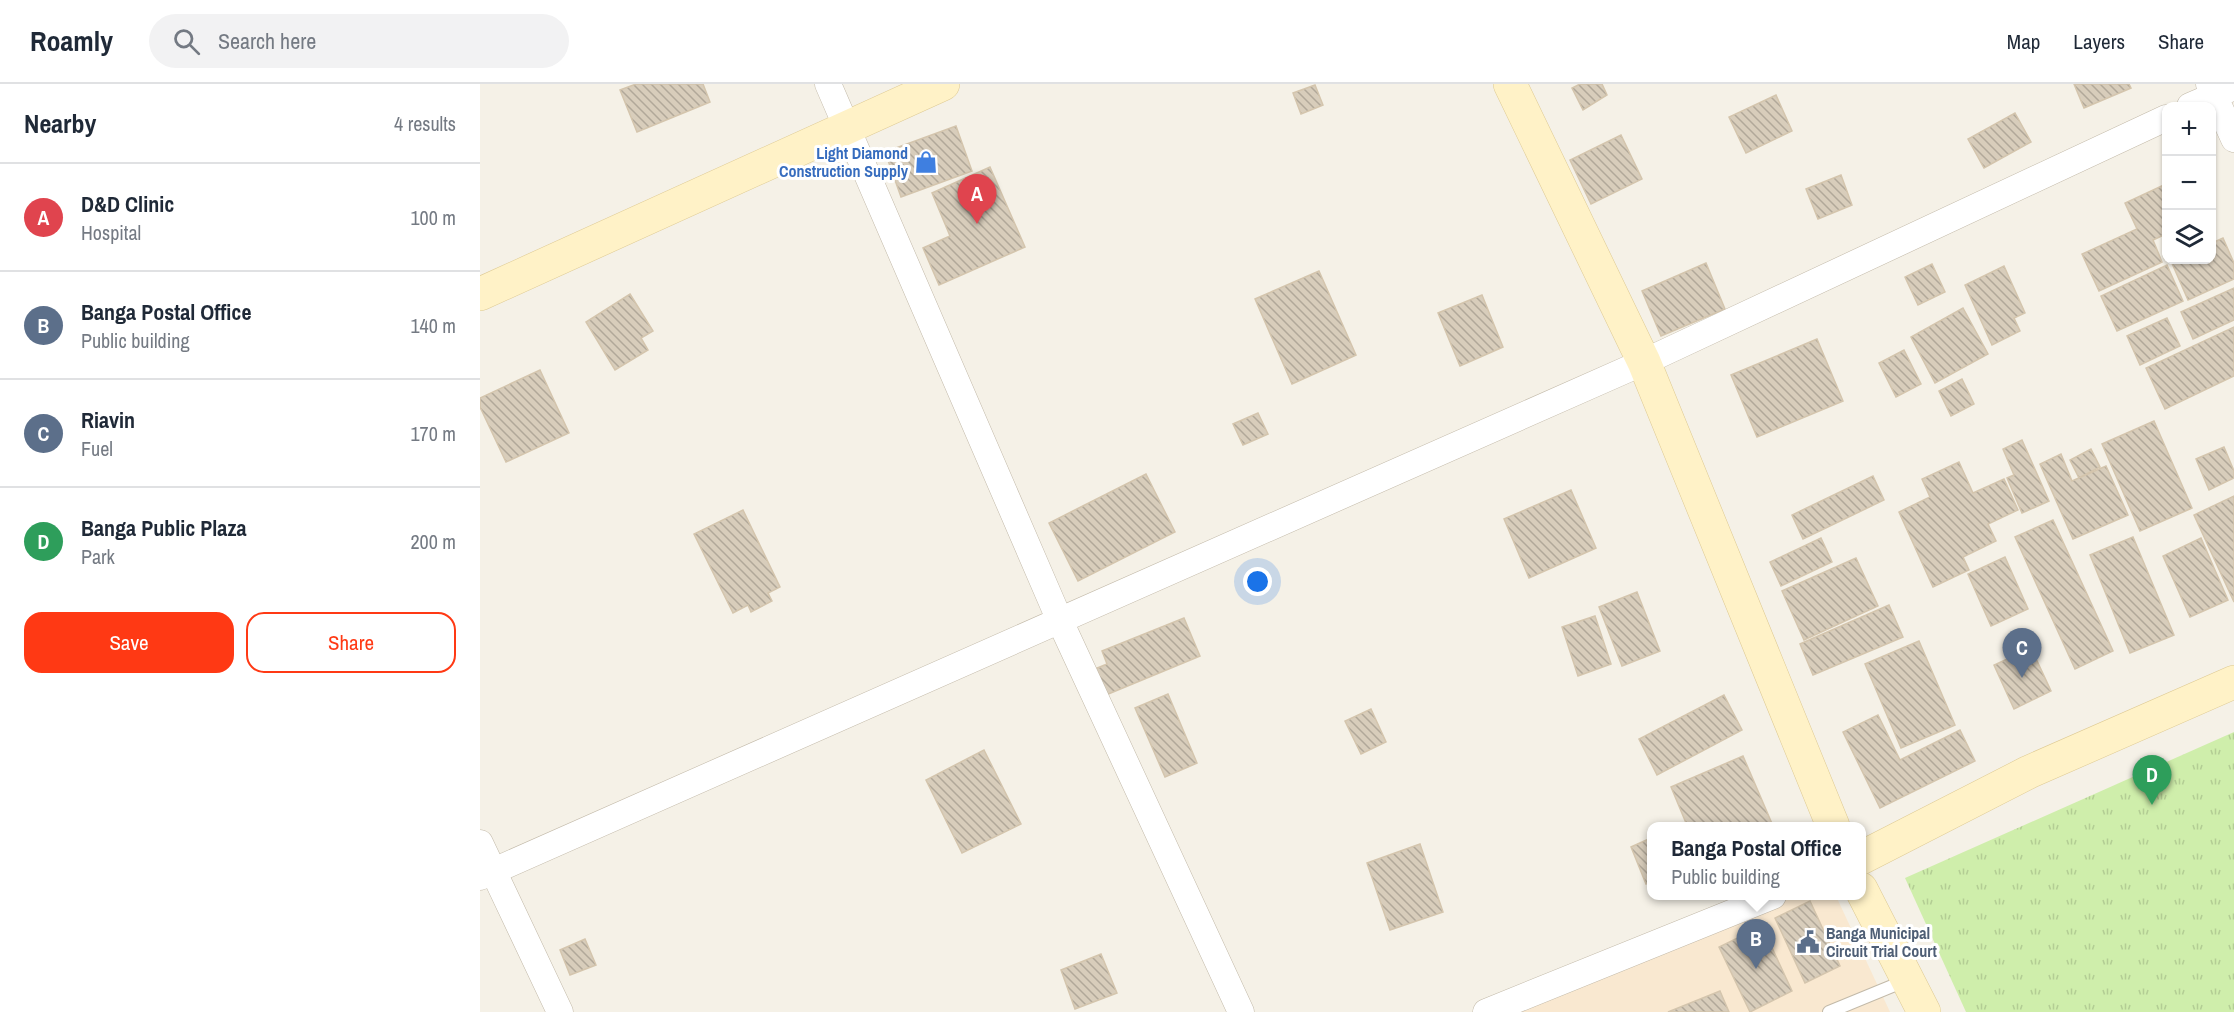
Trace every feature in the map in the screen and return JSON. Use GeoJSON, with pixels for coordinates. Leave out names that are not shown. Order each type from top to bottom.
{"type":"FeatureCollection","features":[{"type":"Feature","properties":{"kind":"main road"},"geometry":{"type":"LineString","coordinates":[[480,294],[943,84]]}},
{"type":"Feature","properties":{"kind":"main road"},"geometry":{"type":"LineString","coordinates":[[1510,84],[1644,362],[1831,822]]}},
{"type":"Feature","properties":{"kind":"main road"},"geometry":{"type":"LineString","coordinates":[[1866,855],[2029,772],[2234,682]]}},
{"type":"Feature","properties":{"kind":"main road"},"geometry":{"type":"LineString","coordinates":[[1866,898],[1924,1012]]}},
{"type":"Feature","properties":{"kind":"street"},"geometry":{"type":"LineString","coordinates":[[828,84],[1060,621],[1241,1012]]}},
{"type":"Feature","properties":{"kind":"street"},"geometry":{"type":"LineString","coordinates":[[2197,102],[2219,89],[2234,139]]}},
{"type":"Feature","properties":{"kind":"street"},"geometry":{"type":"LineString","coordinates":[[487,874],[1644,362],[2162,120]]}},
{"type":"Feature","properties":{"kind":"street"},"geometry":{"type":"LineString","coordinates":[[480,843],[487,874],[560,1012]]}},
{"type":"Feature","properties":{"kind":"street"},"geometry":{"type":"LineString","coordinates":[[1486,1012],[1763,900]]}},
{"type":"Feature","properties":{"kind":"lane"},"geometry":{"type":"LineString","coordinates":[[1829,1012],[1909,979]]}},
{"type":"Feature","properties":{"kind":"shaded area"},"geometry":{"type":"Polygon","coordinates":[[[1770,900],[1838,900],[1890,1012],[1519,1012],[1770,900]]]}},
{"type":"Feature","properties":{"kind":"green space"},"geometry":{"type":"Polygon","coordinates":[[[2234,732],[2234,1012],[1966,1012],[1905,878],[2234,732]]]}},
{"type":"Feature","properties":{"kind":"building"},"geometry":{"type":"Polygon","coordinates":[[[636,84],[703,84],[710,102],[637,132],[620,90],[636,84]]]}},
{"type":"Feature","properties":{"kind":"building"},"geometry":{"type":"Polygon","coordinates":[[[1580,84],[1602,84],[1607,95],[1583,110],[1572,88],[1580,84]]]}},
{"type":"Feature","properties":{"kind":"building"},"geometry":{"type":"Polygon","coordinates":[[[2074,84],[2129,84],[2131,88],[2084,108],[2074,84]]]}},
{"type":"Feature","properties":{"kind":"building"},"geometry":{"type":"Polygon","coordinates":[[[1315,85],[1323,105],[1301,114],[1293,93],[1315,85]]]}},
{"type":"Feature","properties":{"kind":"building"},"geometry":{"type":"Polygon","coordinates":[[[1776,95],[1792,131],[1746,153],[1729,117],[1776,95]]]}},
{"type":"Feature","properties":{"kind":"building"},"geometry":{"type":"Polygon","coordinates":[[[2015,113],[2031,142],[1984,168],[1968,139],[2015,113]]]}},
{"type":"Feature","properties":{"kind":"building"},"geometry":{"type":"Polygon","coordinates":[[[956,126],[972,171],[901,197],[885,152],[956,126]]]}},
{"type":"Feature","properties":{"kind":"building"},"geometry":{"type":"Polygon","coordinates":[[[1621,135],[1642,179],[1591,204],[1570,160],[1621,135]]]}},
{"type":"Feature","properties":{"kind":"building"},"geometry":{"type":"Polygon","coordinates":[[[990,167],[1025,247],[939,285],[923,248],[950,236],[932,193],[990,167]]]}},
{"type":"Feature","properties":{"kind":"building"},"geometry":{"type":"Polygon","coordinates":[[[1841,175],[1852,205],[1818,219],[1806,189],[1841,175]]]}},
{"type":"Feature","properties":{"kind":"building"},"geometry":{"type":"Polygon","coordinates":[[[2162,186],[2162,236],[2153,240],[2162,262],[2099,291],[2082,254],[2137,229],[2125,203],[2162,186]]]}},
{"type":"Feature","properties":{"kind":"building"},"geometry":{"type":"Polygon","coordinates":[[[2223,238],[2234,263],[2234,279],[2188,300],[2172,264],[2216,264],[2216,241],[2223,238]]]}},
{"type":"Feature","properties":{"kind":"building"},"geometry":{"type":"Polygon","coordinates":[[[1706,263],[1725,309],[1661,336],[1642,291],[1706,263]]]}},
{"type":"Feature","properties":{"kind":"building"},"geometry":{"type":"Polygon","coordinates":[[[1932,264],[1945,292],[1918,305],[1905,277],[1932,264]]]}},
{"type":"Feature","properties":{"kind":"building"},"geometry":{"type":"Polygon","coordinates":[[[2167,265],[2183,301],[2117,331],[2101,296],[2167,265]]]}},
{"type":"Feature","properties":{"kind":"building"},"geometry":{"type":"Polygon","coordinates":[[[2004,266],[2025,313],[2014,318],[2020,331],[1992,345],[1965,285],[2004,266]]]}},
{"type":"Feature","properties":{"kind":"building"},"geometry":{"type":"Polygon","coordinates":[[[1319,271],[1356,355],[1292,384],[1255,299],[1319,271]]]}},
{"type":"Feature","properties":{"kind":"building"},"geometry":{"type":"Polygon","coordinates":[[[2234,288],[2234,320],[2193,339],[2181,312],[2234,288]]]}},
{"type":"Feature","properties":{"kind":"building"},"geometry":{"type":"Polygon","coordinates":[[[630,294],[653,331],[641,338],[648,350],[615,370],[586,322],[630,294]]]}},
{"type":"Feature","properties":{"kind":"building"},"geometry":{"type":"Polygon","coordinates":[[[1482,295],[1503,347],[1460,366],[1438,313],[1482,295]]]}},
{"type":"Feature","properties":{"kind":"building"},"geometry":{"type":"Polygon","coordinates":[[[1963,308],[1988,354],[1935,383],[1911,337],[1963,308]]]}},
{"type":"Feature","properties":{"kind":"building"},"geometry":{"type":"Polygon","coordinates":[[[2167,318],[2180,346],[2140,365],[2127,336],[2167,318]]]}},
{"type":"Feature","properties":{"kind":"building"},"geometry":{"type":"Polygon","coordinates":[[[2234,327],[2234,376],[2165,409],[2146,368],[2234,327]]]}},
{"type":"Feature","properties":{"kind":"building"},"geometry":{"type":"Polygon","coordinates":[[[1817,339],[1843,401],[1757,437],[1731,375],[1817,339]]]}},
{"type":"Feature","properties":{"kind":"building"},"geometry":{"type":"Polygon","coordinates":[[[1904,350],[1921,384],[1896,397],[1879,363],[1904,350]]]}},
{"type":"Feature","properties":{"kind":"building"},"geometry":{"type":"Polygon","coordinates":[[[540,370],[569,433],[506,462],[480,407],[480,398],[540,370]]]}},
{"type":"Feature","properties":{"kind":"building"},"geometry":{"type":"Polygon","coordinates":[[[1962,379],[1974,404],[1951,416],[1939,391],[1962,379]]]}},
{"type":"Feature","properties":{"kind":"building"},"geometry":{"type":"Polygon","coordinates":[[[1258,413],[1268,434],[1243,445],[1233,424],[1258,413]]]}},
{"type":"Feature","properties":{"kind":"building"},"geometry":{"type":"Polygon","coordinates":[[[2154,421],[2192,508],[2140,531],[2102,444],[2154,421]]]}},
{"type":"Feature","properties":{"kind":"building"},"geometry":{"type":"Polygon","coordinates":[[[2022,440],[2049,501],[2022,513],[2007,478],[2014,475],[2003,449],[2022,440]]]}},
{"type":"Feature","properties":{"kind":"building"},"geometry":{"type":"Polygon","coordinates":[[[2224,447],[2234,471],[2234,478],[2209,490],[2196,459],[2224,447]]]}},
{"type":"Feature","properties":{"kind":"building"},"geometry":{"type":"Polygon","coordinates":[[[2091,449],[2100,467],[2079,478],[2070,460],[2091,449]]]}},
{"type":"Feature","properties":{"kind":"building"},"geometry":{"type":"Polygon","coordinates":[[[2061,454],[2072,481],[2106,466],[2128,515],[2073,539],[2040,464],[2061,454]]]}},
{"type":"Feature","properties":{"kind":"building"},"geometry":{"type":"Polygon","coordinates":[[[1959,462],[1973,493],[2004,479],[2018,510],[1988,524],[1996,541],[1963,557],[1969,570],[1933,587],[1899,512],[1930,497],[1922,479],[1959,462]]]}},
{"type":"Feature","properties":{"kind":"building"},"geometry":{"type":"Polygon","coordinates":[[[1146,474],[1175,532],[1078,581],[1049,523],[1146,474]]]}},
{"type":"Feature","properties":{"kind":"building"},"geometry":{"type":"Polygon","coordinates":[[[1873,476],[1884,500],[1803,539],[1792,515],[1873,476]]]}},
{"type":"Feature","properties":{"kind":"building"},"geometry":{"type":"Polygon","coordinates":[[[1571,490],[1596,548],[1529,578],[1504,519],[1571,490]]]}},
{"type":"Feature","properties":{"kind":"building"},"geometry":{"type":"Polygon","coordinates":[[[2234,496],[2234,602],[2194,515],[2234,496]]]}},
{"type":"Feature","properties":{"kind":"building"},"geometry":{"type":"Polygon","coordinates":[[[743,510],[780,587],[768,593],[772,601],[751,612],[748,605],[733,613],[694,534],[743,510]]]}},
{"type":"Feature","properties":{"kind":"building"},"geometry":{"type":"Polygon","coordinates":[[[2053,520],[2113,651],[2075,669],[2015,537],[2053,520]]]}},
{"type":"Feature","properties":{"kind":"building"},"geometry":{"type":"Polygon","coordinates":[[[2133,537],[2174,635],[2130,653],[2090,555],[2133,537]]]}},
{"type":"Feature","properties":{"kind":"building"},"geometry":{"type":"Polygon","coordinates":[[[1821,538],[1832,562],[1781,586],[1770,562],[1821,538]]]}},
{"type":"Feature","properties":{"kind":"building"},"geometry":{"type":"Polygon","coordinates":[[[2201,538],[2228,600],[2190,617],[2163,556],[2201,538]]]}},
{"type":"Feature","properties":{"kind":"building"},"geometry":{"type":"Polygon","coordinates":[[[2005,557],[2028,609],[1991,626],[1968,574],[2005,557]]]}},
{"type":"Feature","properties":{"kind":"building"},"geometry":{"type":"Polygon","coordinates":[[[1856,558],[1878,606],[1804,640],[1782,591],[1856,558]]]}},
{"type":"Feature","properties":{"kind":"building"},"geometry":{"type":"Polygon","coordinates":[[[1637,592],[1660,651],[1622,666],[1599,607],[1637,592]]]}},
{"type":"Feature","properties":{"kind":"building"},"geometry":{"type":"Polygon","coordinates":[[[1889,605],[1903,637],[1813,675],[1800,644],[1889,605]]]}},
{"type":"Feature","properties":{"kind":"building"},"geometry":{"type":"Polygon","coordinates":[[[1595,616],[1611,664],[1578,676],[1562,627],[1595,616]]]}},
{"type":"Feature","properties":{"kind":"building"},"geometry":{"type":"Polygon","coordinates":[[[1184,618],[1200,656],[1106,695],[1095,669],[1107,664],[1102,651],[1184,618]]]}},
{"type":"Feature","properties":{"kind":"building"},"geometry":{"type":"Polygon","coordinates":[[[1919,641],[1955,725],[1901,748],[1865,664],[1919,641]]]}},
{"type":"Feature","properties":{"kind":"building"},"geometry":{"type":"Polygon","coordinates":[[[2031,648],[2051,691],[2014,709],[1994,665],[2031,648]]]}},
{"type":"Feature","properties":{"kind":"building"},"geometry":{"type":"Polygon","coordinates":[[[1168,694],[1197,763],[1165,777],[1135,708],[1168,694]]]}},
{"type":"Feature","properties":{"kind":"building"},"geometry":{"type":"Polygon","coordinates":[[[1724,695],[1742,730],[1657,775],[1639,739],[1724,695]]]}},
{"type":"Feature","properties":{"kind":"building"},"geometry":{"type":"Polygon","coordinates":[[[1371,709],[1386,742],[1361,754],[1345,721],[1371,709]]]}},
{"type":"Feature","properties":{"kind":"building"},"geometry":{"type":"Polygon","coordinates":[[[1878,715],[1900,760],[1960,730],[1975,761],[1880,808],[1843,732],[1878,715]]]}},
{"type":"Feature","properties":{"kind":"building"},"geometry":{"type":"Polygon","coordinates":[[[984,750],[1021,824],[962,853],[926,780],[984,750]]]}},
{"type":"Feature","properties":{"kind":"building"},"geometry":{"type":"Polygon","coordinates":[[[1743,756],[1771,822],[1686,822],[1671,787],[1743,756]]]}},
{"type":"Feature","properties":{"kind":"building"},"geometry":{"type":"Polygon","coordinates":[[[1647,840],[1647,884],[1646,884],[1631,847],[1647,840]]]}},
{"type":"Feature","properties":{"kind":"building"},"geometry":{"type":"Polygon","coordinates":[[[1420,844],[1443,912],[1390,930],[1367,863],[1420,844]]]}},
{"type":"Feature","properties":{"kind":"building","name":"Banga Municipal Circuit Trial Court"},"geometry":{"type":"Polygon","coordinates":[[[1810,901],[1840,966],[1805,983],[1775,918],[1810,901]]]}},
{"type":"Feature","properties":{"kind":"building"},"geometry":{"type":"Polygon","coordinates":[[[1762,926],[1792,991],[1750,1012],[1719,947],[1762,926]]]}},
{"type":"Feature","properties":{"kind":"building"},"geometry":{"type":"Polygon","coordinates":[[[585,939],[596,965],[570,975],[560,950],[585,939]]]}},
{"type":"Feature","properties":{"kind":"building"},"geometry":{"type":"Polygon","coordinates":[[[1101,954],[1117,993],[1075,1009],[1061,970],[1101,954]]]}},
{"type":"Feature","properties":{"kind":"building"},"geometry":{"type":"Polygon","coordinates":[[[1720,991],[1729,1012],[1668,1012],[1720,991]]]}},
{"type":"Feature","properties":{"kind":"place","name":"Light Diamond Construction Supply"},"geometry":{"type":"Point","coordinates":[926,162]}},
{"type":"Feature","properties":{"kind":"place","name":"D&D Clinic"},"geometry":{"type":"Point","coordinates":[977,224]}},
{"type":"Feature","properties":{"kind":"place","name":"Riavin"},"geometry":{"type":"Point","coordinates":[2022,678]}},
{"type":"Feature","properties":{"kind":"place","name":"Banga Public Plaza"},"geometry":{"type":"Point","coordinates":[2152,805]}},
{"type":"Feature","properties":{"kind":"place","name":"Banga Municipal Circuit Trial Court"},"geometry":{"type":"Point","coordinates":[1808,942]}},
{"type":"Feature","properties":{"kind":"place","name":"Banga Postal Office"},"geometry":{"type":"Point","coordinates":[1756,969]}}]}
